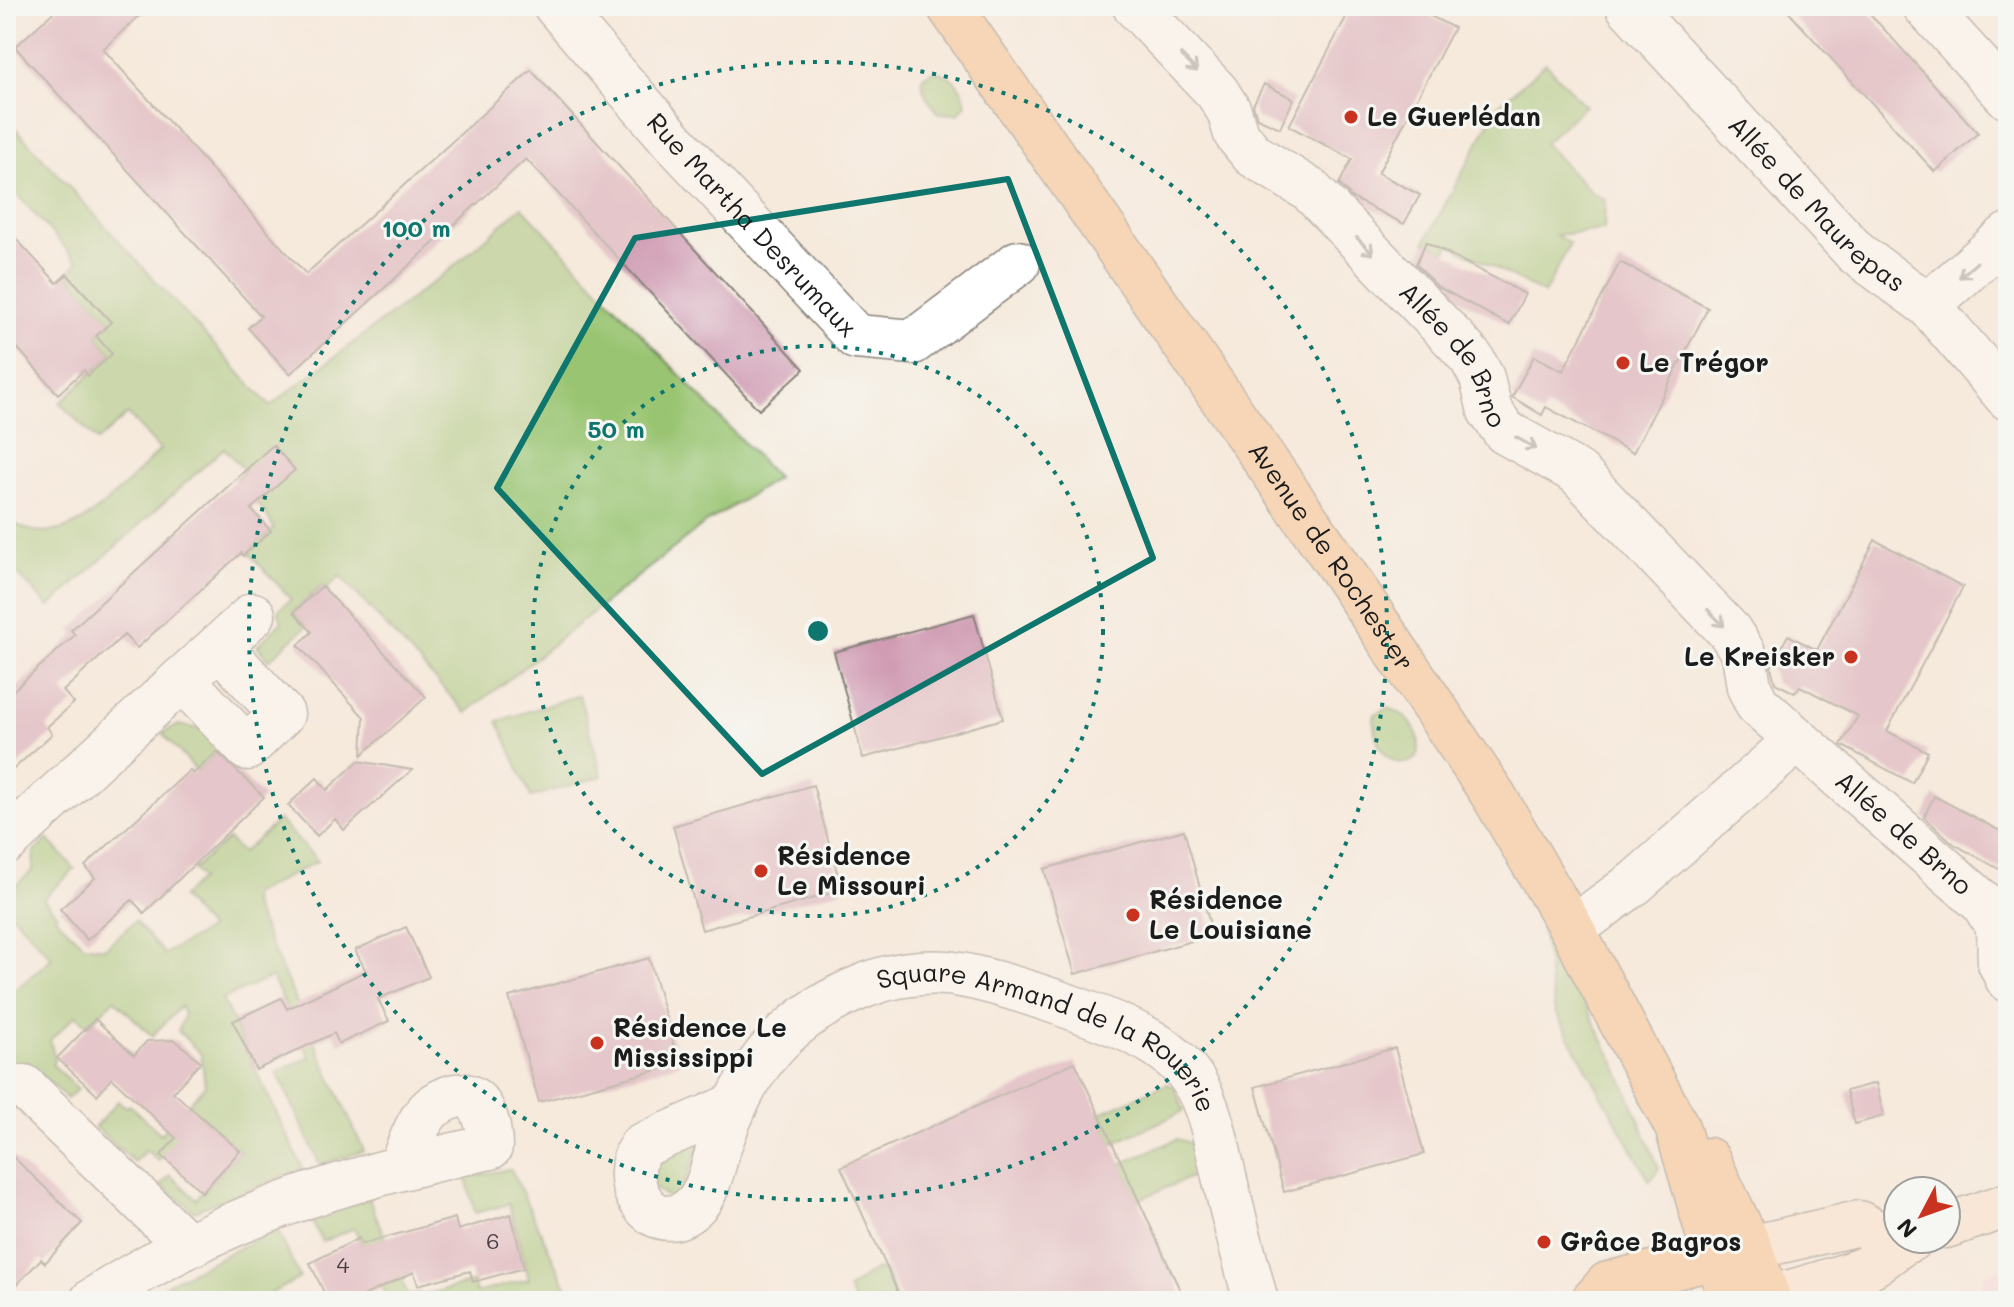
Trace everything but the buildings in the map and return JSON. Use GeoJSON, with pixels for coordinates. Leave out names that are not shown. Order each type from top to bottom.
{"type":"FeatureCollection","features":[{"type":"Feature","properties":{"kind":"main road","name":"Avenue de Rochester"},"geometry":{"type":"LineString","coordinates":[[949,6],[1419,683],[1494,796],[1572,929],[1677,1127],[1711,1164],[1732,1253],[1757,1300]]}},
{"type":"Feature","properties":{"kind":"main road"},"geometry":{"type":"LineString","coordinates":[[1962,1221],[2008,1205]]}},
{"type":"Feature","properties":{"kind":"main road"},"geometry":{"type":"LineString","coordinates":[[1593,1301],[1608,1284],[1732,1253],[1859,1223],[1882,1232]]}},
{"type":"Feature","properties":{"kind":"main road"},"geometry":{"type":"LineString","coordinates":[[1757,1300],[1865,1269],[1888,1255]]}},
{"type":"Feature","properties":{"kind":"street","name":"Rue Martha Desrumaux"},"geometry":{"type":"LineString","coordinates":[[556,6],[672,140],[856,337],[913,342],[1018,263]]}},
{"type":"Feature","properties":{"kind":"street","name":"Allée de Brno"},"geometry":{"type":"LineString","coordinates":[[1135,6],[1217,92],[1229,111],[1236,134],[1253,155],[1310,190],[1464,350],[1482,378],[1490,411],[1505,432],[1577,472],[1730,632],[1744,654],[1749,687],[1757,704],[1983,903],[1999,929],[2000,963],[2008,980]]}},
{"type":"Feature","properties":{"kind":"street","name":"Allée de Maurepas"},"geometry":{"type":"LineString","coordinates":[[1628,6],[1856,253],[1928,305],[2008,398]]}},
{"type":"Feature","properties":{"kind":"street"},"geometry":{"type":"LineString","coordinates":[[1925,6],[2008,97]]}},
{"type":"Feature","properties":{"kind":"street"},"geometry":{"type":"LineString","coordinates":[[1928,305],[2008,235]]}},
{"type":"Feature","properties":{"kind":"street"},"geometry":{"type":"LineString","coordinates":[[6,842],[253,615]]}},
{"type":"Feature","properties":{"kind":"street"},"geometry":{"type":"LineString","coordinates":[[182,679],[247,748],[282,714],[219,646]]}},
{"type":"Feature","properties":{"kind":"street"},"geometry":{"type":"LineString","coordinates":[[1572,929],[1636,882],[1797,740]]}},
{"type":"Feature","properties":{"kind":"street","name":"Square Armand de la Rouerie"},"geometry":{"type":"LineString","coordinates":[[733,1106],[752,1070],[779,1039],[828,1003],[871,983],[905,975],[946,973],[991,982],[1076,1011],[1160,1047],[1190,1076],[1201,1094],[1212,1128],[1256,1301]]}},
{"type":"Feature","properties":{"kind":"street"},"geometry":{"type":"LineString","coordinates":[[24,1087],[186,1244]]}},
{"type":"Feature","properties":{"kind":"street"},"geometry":{"type":"LineString","coordinates":[[92,1301],[186,1244],[294,1198],[401,1166]]}},
{"type":"Feature","properties":{"kind":"highlighted area"},"geometry":{"type":"Polygon","coordinates":[[[1008,179],[1153,558],[762,774],[497,488],[635,238],[1008,179]]]}},
{"type":"Feature","properties":{"kind":"shaded area"},"geometry":{"type":"Polygon","coordinates":[[[2008,1266],[2008,1301],[1981,1301],[1983,1275],[2008,1266]]]}},
{"type":"Feature","properties":{"kind":"green space"},"geometry":{"type":"Polygon","coordinates":[[[1546,63],[1585,106],[1544,143],[1593,194],[1605,200],[1604,230],[1556,235],[1570,244],[1544,294],[1450,244],[1445,252],[1425,242],[1498,106],[1546,63]]]}},
{"type":"Feature","properties":{"kind":"green space"},"geometry":{"type":"Polygon","coordinates":[[[933,71],[951,78],[962,92],[966,104],[958,114],[939,113],[926,96],[923,77],[933,71]]]}},
{"type":"Feature","properties":{"kind":"green space"},"geometry":{"type":"Polygon","coordinates":[[[6,118],[270,406],[453,267],[522,207],[777,478],[703,525],[466,713],[340,576],[326,590],[322,586],[294,611],[307,626],[269,660],[257,646],[282,622],[278,611],[291,599],[248,552],[274,528],[265,512],[235,479],[244,470],[224,448],[49,607],[6,561],[6,518],[28,530],[49,532],[70,527],[109,501],[160,450],[128,414],[97,441],[60,403],[112,354],[96,336],[111,322],[67,274],[78,262],[6,182],[6,118]]]}},
{"type":"Feature","properties":{"kind":"green space"},"geometry":{"type":"Polygon","coordinates":[[[579,695],[602,776],[531,797],[498,721],[579,695]]]}},
{"type":"Feature","properties":{"kind":"green space"},"geometry":{"type":"Polygon","coordinates":[[[1388,708],[1403,715],[1417,734],[1417,758],[1407,763],[1390,758],[1375,733],[1375,714],[1388,708]]]}},
{"type":"Feature","properties":{"kind":"green space"},"geometry":{"type":"Polygon","coordinates":[[[179,725],[202,730],[220,749],[197,771],[162,733],[179,725]]]}},
{"type":"Feature","properties":{"kind":"green space"},"geometry":{"type":"Polygon","coordinates":[[[279,820],[318,861],[252,895],[253,906],[364,1151],[320,1165],[277,1072],[310,1057],[272,977],[222,999],[303,1169],[194,1211],[161,1185],[170,1175],[196,1199],[240,1151],[198,1114],[158,1161],[146,1150],[134,1162],[95,1127],[118,1101],[126,1107],[129,1105],[161,1134],[205,1086],[201,1054],[178,1031],[184,1016],[181,1006],[152,1036],[114,999],[88,1026],[76,1015],[50,1040],[55,1059],[52,1064],[78,1089],[67,1099],[28,1062],[6,1083],[6,998],[52,958],[12,914],[6,918],[6,894],[33,870],[34,852],[48,839],[75,869],[43,899],[57,914],[55,917],[84,945],[105,948],[135,921],[164,954],[209,929],[181,897],[201,879],[193,869],[228,839],[242,853],[279,820]]]}},
{"type":"Feature","properties":{"kind":"green space"},"geometry":{"type":"Polygon","coordinates":[[[1539,914],[1616,1065],[1659,1168],[1650,1181],[1555,1012],[1539,914]]]}},
{"type":"Feature","properties":{"kind":"green space"},"geometry":{"type":"Polygon","coordinates":[[[1167,1084],[1175,1087],[1184,1111],[1112,1144],[1098,1114],[1167,1084]]]}},
{"type":"Feature","properties":{"kind":"green space"},"geometry":{"type":"Polygon","coordinates":[[[704,1136],[676,1202],[652,1187],[656,1158],[704,1136]]]}},
{"type":"Feature","properties":{"kind":"green space"},"geometry":{"type":"Polygon","coordinates":[[[1177,1139],[1199,1146],[1205,1166],[1200,1173],[1138,1200],[1121,1164],[1177,1139]]]}},
{"type":"Feature","properties":{"kind":"green space"},"geometry":{"type":"Polygon","coordinates":[[[511,1169],[573,1301],[389,1301],[354,1228],[322,1242],[310,1217],[369,1198],[408,1296],[420,1293],[421,1296],[473,1282],[476,1293],[529,1279],[509,1204],[475,1213],[466,1177],[511,1169]]]}},
{"type":"Feature","properties":{"kind":"green space"},"geometry":{"type":"Polygon","coordinates":[[[277,1229],[300,1278],[266,1296],[268,1301],[175,1301],[165,1285],[277,1229]]]}},
{"type":"Feature","properties":{"kind":"green space"},"geometry":{"type":"Polygon","coordinates":[[[876,1269],[885,1271],[897,1301],[854,1301],[848,1289],[876,1269]]]}},
{"type":"Feature","properties":{"kind":"place","name":"Le Guerlédan"},"geometry":{"type":"Point","coordinates":[1351,117]}},
{"type":"Feature","properties":{"kind":"place","name":"Le Trégor"},"geometry":{"type":"Point","coordinates":[1623,363]}},
{"type":"Feature","properties":{"kind":"place","name":"Le Kreisker"},"geometry":{"type":"Point","coordinates":[1851,657]}},
{"type":"Feature","properties":{"kind":"place","name":"Résidence Le Missouri"},"geometry":{"type":"Point","coordinates":[761,871]}},
{"type":"Feature","properties":{"kind":"place","name":"Résidence Le Louisiane"},"geometry":{"type":"Point","coordinates":[1133,915]}},
{"type":"Feature","properties":{"kind":"place","name":"Résidence Le Mississippi"},"geometry":{"type":"Point","coordinates":[597,1043]}},
{"type":"Feature","properties":{"kind":"place","name":"Grâce Bagros"},"geometry":{"type":"Point","coordinates":[1544,1242]}}]}
